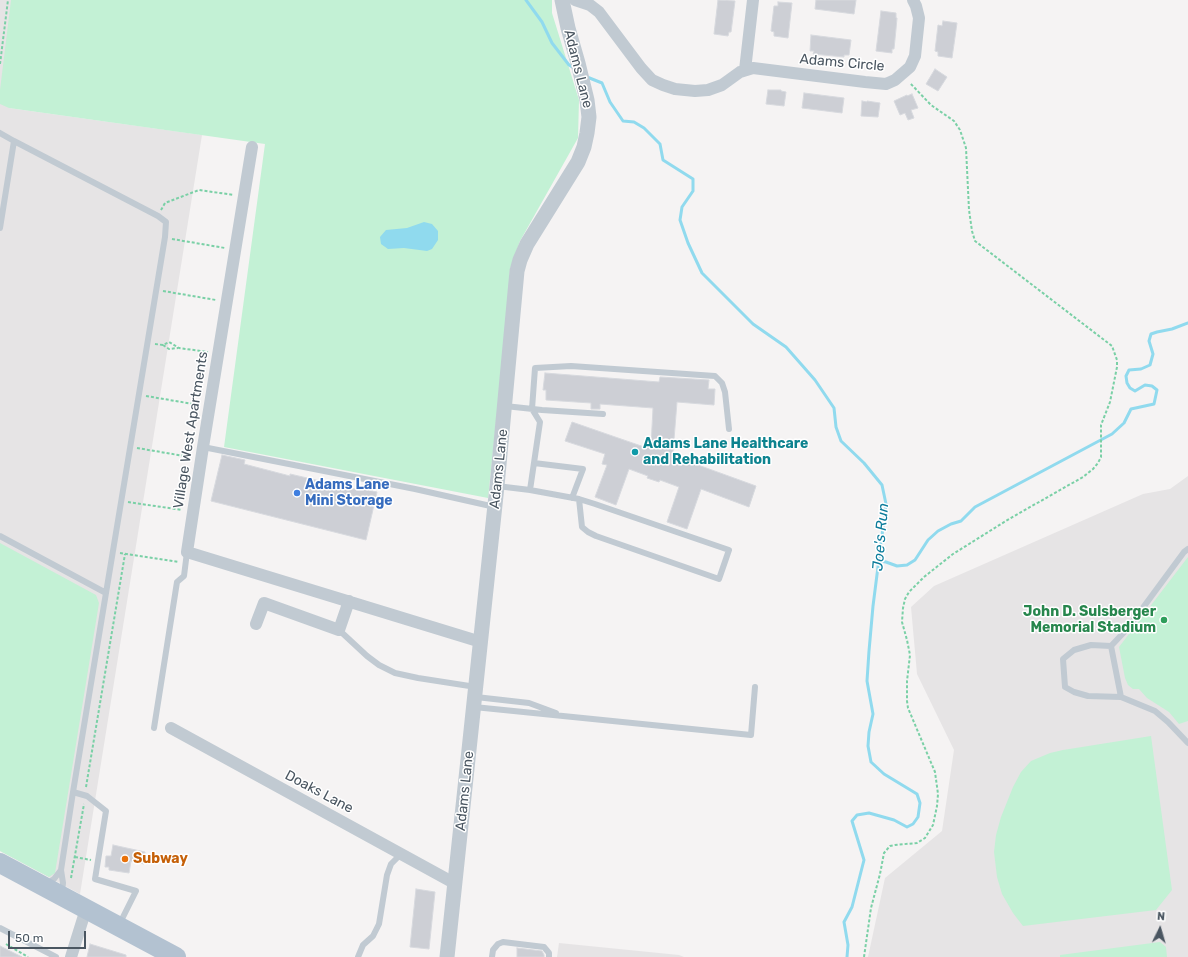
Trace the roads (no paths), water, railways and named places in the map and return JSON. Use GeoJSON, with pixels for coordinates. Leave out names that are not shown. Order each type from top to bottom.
{"type":"FeatureCollection","features":[{"type":"Feature","properties":{"kind":"main road"},"geometry":{"type":"LineString","coordinates":[[0,863],[43,886],[66,890],[86,909],[176,957]]}},
{"type":"Feature","properties":{"kind":"street","name":"Adams Lane"},"geometry":{"type":"LineString","coordinates":[[446,957],[495,507],[517,271],[527,244],[572,172],[584,146],[589,117],[587,100],[562,0]]}},
{"type":"Feature","properties":{"kind":"street"},"geometry":{"type":"LineString","coordinates":[[575,0],[590,5],[599,12],[641,68],[652,80],[676,89],[688,90],[708,90],[722,85],[745,70],[753,0]]}},
{"type":"Feature","properties":{"kind":"street","name":"Adams Circle"},"geometry":{"type":"LineString","coordinates":[[745,70],[753,68],[886,84],[895,80],[910,67],[915,56],[918,18],[916,6],[913,0]]}},
{"type":"Feature","properties":{"kind":"street","name":"Village West Apartments"},"geometry":{"type":"LineString","coordinates":[[187,558],[203,447],[252,147]]}},
{"type":"Feature","properties":{"kind":"street"},"geometry":{"type":"LineString","coordinates":[[187,558],[349,601],[481,642]]}},
{"type":"Feature","properties":{"kind":"street"},"geometry":{"type":"LineString","coordinates":[[256,624],[264,603],[339,630],[349,601]]}},
{"type":"Feature","properties":{"kind":"street","name":"Doaks Lane"},"geometry":{"type":"LineString","coordinates":[[171,728],[454,883]]}},
{"type":"Feature","properties":{"kind":"street"},"geometry":{"type":"LineString","coordinates":[[71,957],[86,909]]}},
{"type":"Feature","properties":{"kind":"lane"},"geometry":{"type":"LineString","coordinates":[[0,133],[158,216],[166,222],[165,237],[61,870],[63,883],[66,890]]}},
{"type":"Feature","properties":{"kind":"lane"},"geometry":{"type":"LineString","coordinates":[[0,228],[14,141]]}},
{"type":"Feature","properties":{"kind":"lane"},"geometry":{"type":"LineString","coordinates":[[530,490],[540,422],[532,409],[535,368],[571,366],[716,376],[722,383],[725,392],[729,429]]}},
{"type":"Feature","properties":{"kind":"lane"},"geometry":{"type":"LineString","coordinates":[[505,406],[603,414]]}},
{"type":"Feature","properties":{"kind":"lane"},"geometry":{"type":"LineString","coordinates":[[203,447],[415,489],[495,507]]}},
{"type":"Feature","properties":{"kind":"lane"},"geometry":{"type":"LineString","coordinates":[[534,463],[583,469],[572,498]]}},
{"type":"Feature","properties":{"kind":"lane"},"geometry":{"type":"LineString","coordinates":[[497,486],[580,499],[730,550],[719,579],[588,532],[582,527],[580,499]]}},
{"type":"Feature","properties":{"kind":"lane"},"geometry":{"type":"LineString","coordinates":[[0,536],[106,593]]}},
{"type":"Feature","properties":{"kind":"lane"},"geometry":{"type":"LineString","coordinates":[[1188,549],[1184,552],[1128,628],[1111,646],[1090,645],[1074,650],[1063,659],[1065,687],[1074,692],[1088,696],[1121,697],[1155,711],[1188,743]]}},
{"type":"Feature","properties":{"kind":"lane"},"geometry":{"type":"LineString","coordinates":[[154,728],[177,582],[184,576],[187,558]]}},
{"type":"Feature","properties":{"kind":"lane"},"geometry":{"type":"LineString","coordinates":[[339,630],[367,656],[379,665],[395,673],[418,678],[475,697],[563,716],[751,735],[756,687]]}},
{"type":"Feature","properties":{"kind":"lane"},"geometry":{"type":"LineString","coordinates":[[1111,646],[1121,697]]}},
{"type":"Feature","properties":{"kind":"lane"},"geometry":{"type":"LineString","coordinates":[[475,697],[529,703],[563,716]]}},
{"type":"Feature","properties":{"kind":"lane"},"geometry":{"type":"LineString","coordinates":[[73,792],[85,796],[106,811],[95,880],[136,890],[118,926]]}},
{"type":"Feature","properties":{"kind":"lane"},"geometry":{"type":"LineString","coordinates":[[358,957],[363,945],[373,936],[378,924],[387,875],[391,864],[401,854]]}},
{"type":"Feature","properties":{"kind":"lane"},"geometry":{"type":"LineString","coordinates":[[43,886],[54,879],[61,870]]}},
{"type":"Feature","properties":{"kind":"lane"},"geometry":{"type":"LineString","coordinates":[[0,928],[56,957]]}},
{"type":"Feature","properties":{"kind":"lane"},"geometry":{"type":"LineString","coordinates":[[492,957],[493,950],[498,944],[503,942],[544,947],[549,953],[549,957]]}},
{"type":"Feature","properties":{"kind":"water"},"geometry":{"type":"Polygon","coordinates":[[[424,222],[432,224],[438,231],[438,240],[432,249],[427,251],[404,248],[388,249],[381,244],[380,237],[386,230],[407,228],[424,222]]]}},
{"type":"Feature","properties":{"kind":"waterway","name":"Joe's Run"},"geometry":{"type":"LineString","coordinates":[[526,0],[542,22],[552,43],[569,65],[574,68]]}},
{"type":"Feature","properties":{"kind":"waterway","name":"Joe's Run"},"geometry":{"type":"LineString","coordinates":[[587,77],[602,83],[610,102],[623,121],[634,122],[644,128],[660,144],[663,160],[693,179],[693,191],[682,207],[680,220],[688,243],[702,273],[753,324],[786,347],[815,380],[834,408],[836,427],[841,441],[864,463],[882,485],[886,504],[869,651],[867,681],[873,714],[868,746],[871,762],[884,774],[917,794],[920,803],[918,817],[913,824],[907,827],[894,820],[869,813],[857,815],[852,821],[864,860],[852,907],[844,922],[848,945],[847,957]]}},
{"type":"Feature","properties":{"kind":"waterway"},"geometry":{"type":"LineString","coordinates":[[879,561],[897,566],[907,565],[915,560],[928,540],[938,531],[951,524],[961,521],[975,507],[1112,434],[1124,423],[1131,409],[1154,404],[1157,390],[1152,386],[1145,385],[1135,391],[1130,388],[1127,383],[1126,376],[1129,370],[1141,369],[1150,365],[1153,354],[1149,341],[1151,334],[1188,323]]}},
{"type":"Feature","properties":{"kind":"place","name":"Adams Lane Healthcare and Rehabilitation"},"geometry":{"type":"Point","coordinates":[635,452]}},
{"type":"Feature","properties":{"kind":"place","name":"Adams Lane Mini Storage"},"geometry":{"type":"Point","coordinates":[297,493]}},
{"type":"Feature","properties":{"kind":"place","name":"John D. Sulsberger Memorial Stadium"},"geometry":{"type":"Point","coordinates":[1164,620]}},
{"type":"Feature","properties":{"kind":"place","name":"Subway"},"geometry":{"type":"Point","coordinates":[125,859]}}]}
